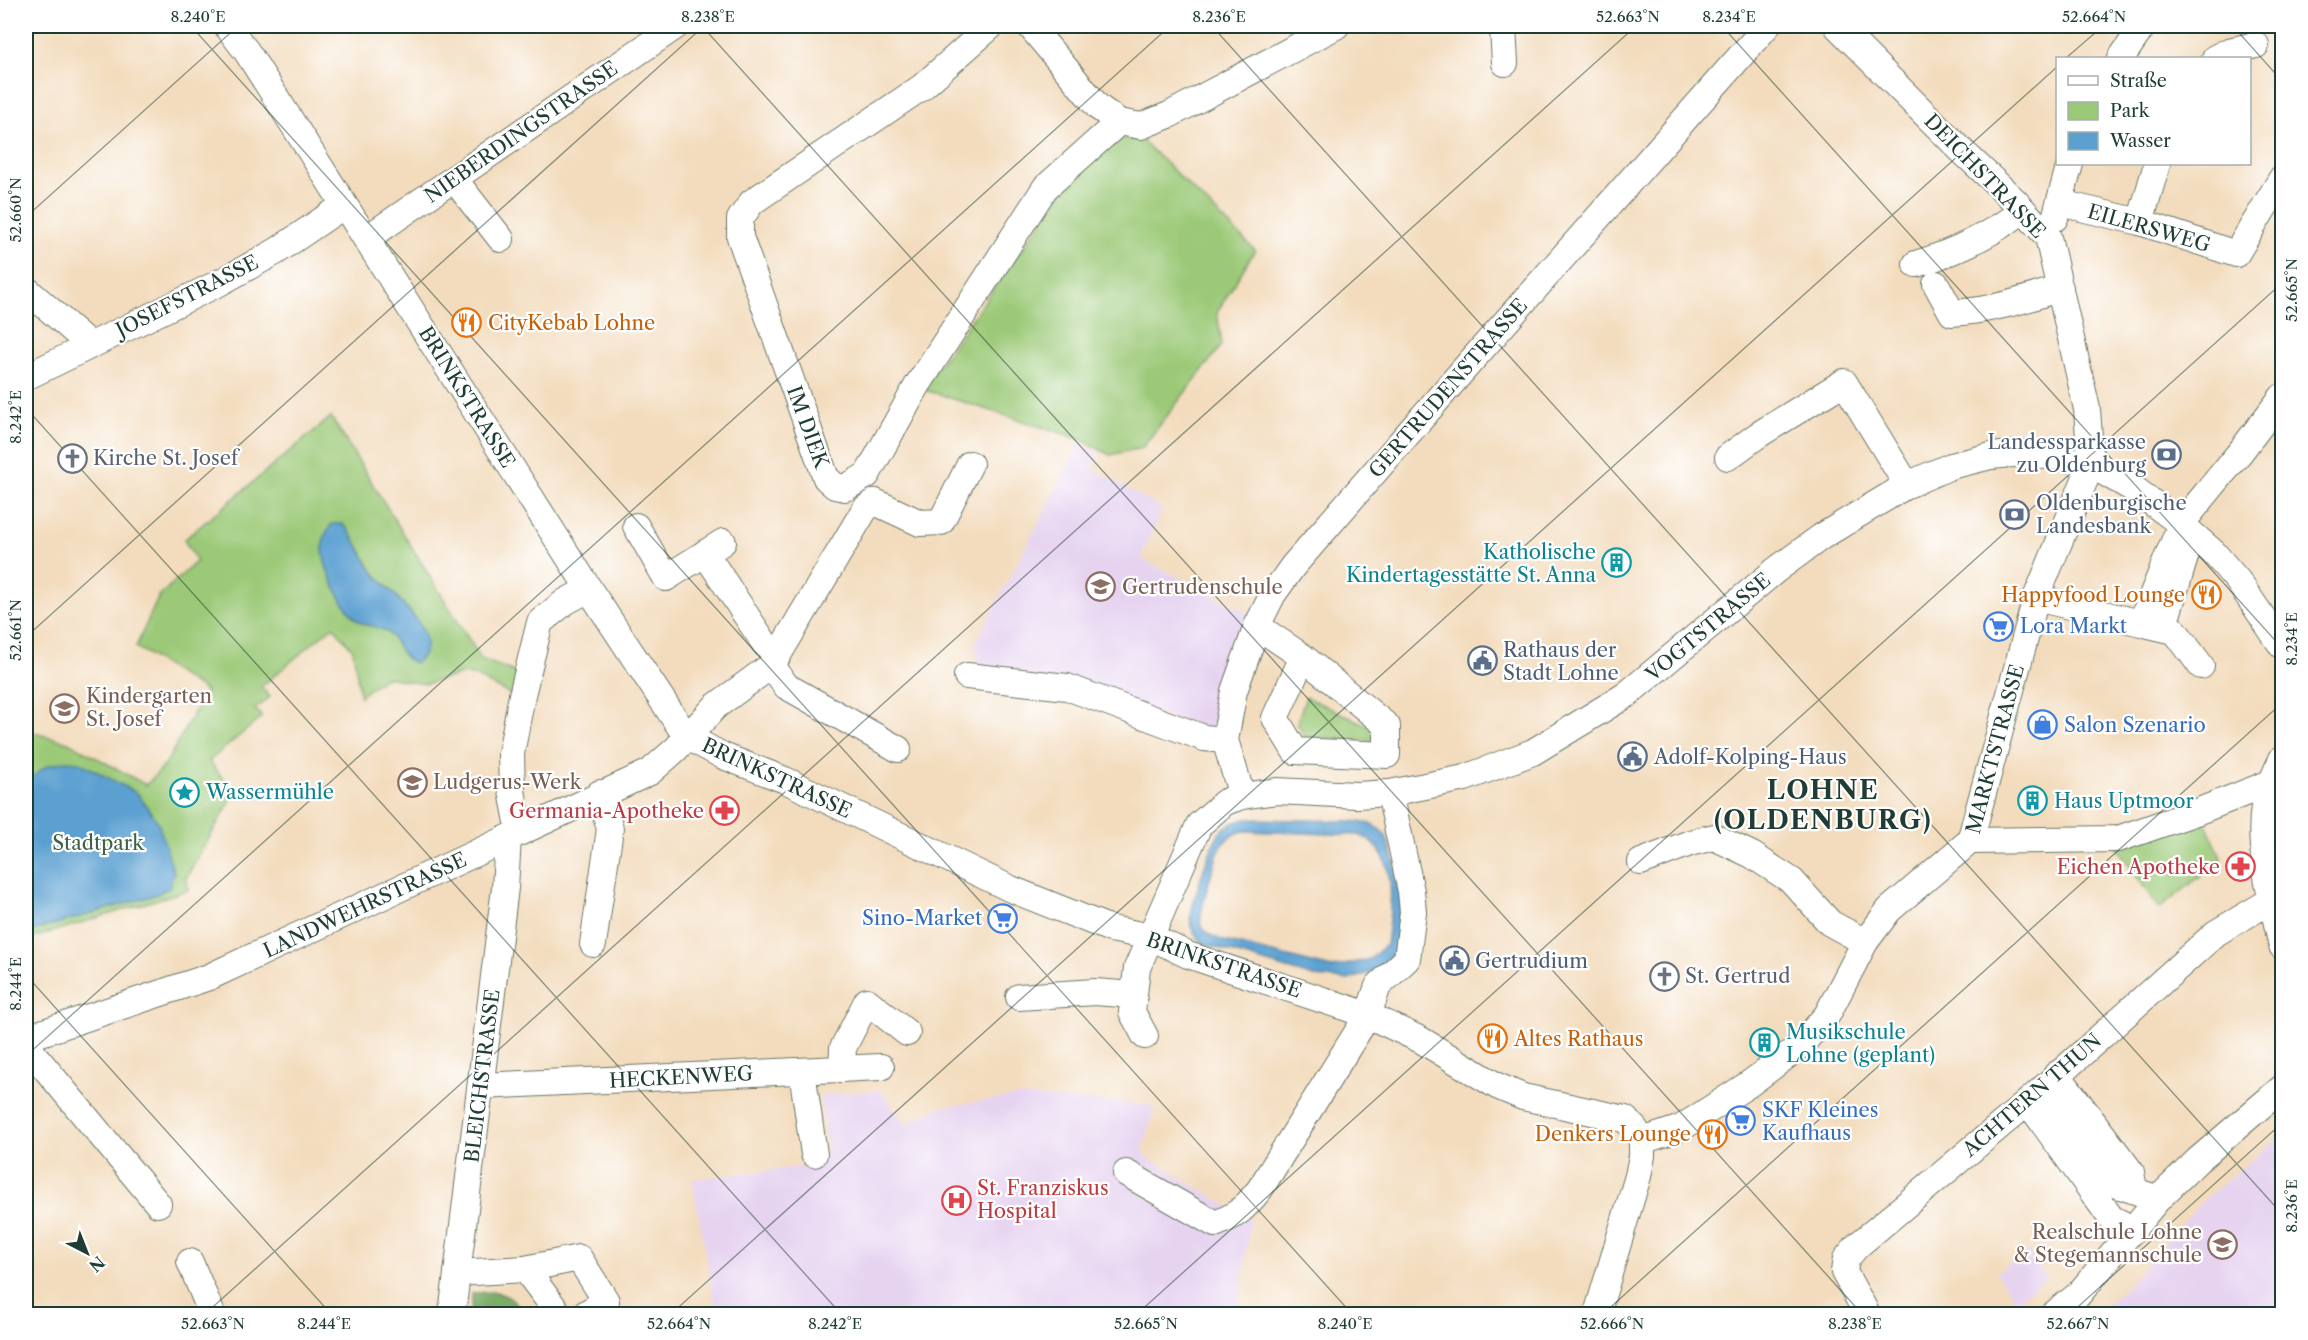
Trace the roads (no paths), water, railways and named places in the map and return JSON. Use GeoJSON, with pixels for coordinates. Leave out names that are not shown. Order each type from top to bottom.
{"type":"FeatureCollection","features":[{"type":"Feature","properties":{"kind":"street","name":"BRINKSTRASSE"},"geometry":{"type":"LineString","coordinates":[[227,26],[247,52],[589,590],[686,736],[723,756],[785,780],[1011,889],[1111,929],[1151,937],[1188,955],[1368,1015],[1422,1041],[1497,1086],[1523,1097],[1625,1119],[1642,1141]]}},
{"type":"Feature","properties":{"kind":"street","name":"NIEBERDINGSTRASSE"},"geometry":{"type":"LineString","coordinates":[[366,239],[676,26]]}},
{"type":"Feature","properties":{"kind":"street","name":"IM DIEK"},"geometry":{"type":"LineString","coordinates":[[991,26],[922,87],[752,202],[740,219],[740,237],[826,478],[835,486],[845,488],[867,475],[917,386],[1045,188],[1119,122]]}},
{"type":"Feature","properties":{"kind":"street"},"geometry":{"type":"LineString","coordinates":[[1030,26],[1098,107],[1119,122],[1141,126],[1169,115],[1336,26]]}},
{"type":"Feature","properties":{"kind":"street"},"geometry":{"type":"LineString","coordinates":[[1501,26],[1505,63]]}},
{"type":"Feature","properties":{"kind":"street","name":"GERTRUDENSTRASSE"},"geometry":{"type":"LineString","coordinates":[[1242,796],[1225,741],[1234,691],[1257,626],[1273,594],[1293,566],[1473,359],[1767,26]]}},
{"type":"Feature","properties":{"kind":"street","name":"DEICHSTRASSE"},"geometry":{"type":"LineString","coordinates":[[1838,26],[2048,237],[2087,409],[2091,465]]}},
{"type":"Feature","properties":{"kind":"street"},"geometry":{"type":"LineString","coordinates":[[2122,57],[2143,26]]}},
{"type":"Feature","properties":{"kind":"street"},"geometry":{"type":"LineString","coordinates":[[2217,57],[2229,51],[2256,45]]}},
{"type":"Feature","properties":{"kind":"street"},"geometry":{"type":"LineString","coordinates":[[2048,237],[2070,165]]}},
{"type":"Feature","properties":{"kind":"street"},"geometry":{"type":"LineString","coordinates":[[2140,222],[2157,165]]}},
{"type":"Feature","properties":{"kind":"street"},"geometry":{"type":"LineString","coordinates":[[453,178],[501,239]]}},
{"type":"Feature","properties":{"kind":"street","name":"EILERSWEG"},"geometry":{"type":"LineString","coordinates":[[2060,202],[2140,222],[2236,254],[2283,178]]}},
{"type":"Feature","properties":{"kind":"street","name":"JOSEFSTRASSE"},"geometry":{"type":"LineString","coordinates":[[26,377],[219,283],[277,250],[343,206]]}},
{"type":"Feature","properties":{"kind":"street"},"geometry":{"type":"LineString","coordinates":[[1916,264],[1950,254],[2008,222],[2023,210]]}},
{"type":"Feature","properties":{"kind":"street"},"geometry":{"type":"LineString","coordinates":[[1936,284],[1952,312],[1978,312],[2060,288]]}},
{"type":"Feature","properties":{"kind":"street"},"geometry":{"type":"LineString","coordinates":[[26,289],[90,345]]}},
{"type":"Feature","properties":{"kind":"street"},"geometry":{"type":"LineString","coordinates":[[1728,457],[1758,435],[1844,382],[1908,485]]}},
{"type":"Feature","properties":{"kind":"street"},"geometry":{"type":"LineString","coordinates":[[2153,622],[2181,524],[2283,397]]}},
{"type":"Feature","properties":{"kind":"street","name":"VOGTSTRASSE"},"geometry":{"type":"LineString","coordinates":[[1145,1036],[1132,1012],[1137,968],[1199,825],[1225,802],[1242,796],[1277,791],[1357,795],[1390,793],[1465,778],[1533,752],[1626,695],[1776,570],[1821,537],[1908,485],[1951,466],[1991,456],[2023,453],[2062,458],[2091,465],[2137,492],[2181,524],[2214,553],[2238,581],[2283,646]]}},
{"type":"Feature","properties":{"kind":"street"},"geometry":{"type":"LineString","coordinates":[[845,488],[870,506],[920,523],[941,522],[970,464]]}},
{"type":"Feature","properties":{"kind":"street","name":"MARKTSTRASSE"},"geometry":{"type":"LineString","coordinates":[[1642,1141],[1681,1128],[1749,1084],[1800,1046],[1827,1015],[1865,942],[1889,910],[1970,841],[2036,598],[2091,465]]}},
{"type":"Feature","properties":{"kind":"street"},"geometry":{"type":"LineString","coordinates":[[775,660],[870,506]]}},
{"type":"Feature","properties":{"kind":"street"},"geometry":{"type":"LineString","coordinates":[[636,526],[666,578],[714,547],[775,660],[786,686],[897,749]]}},
{"type":"Feature","properties":{"kind":"street","name":"BLEICHSTRASSE"},"geometry":{"type":"LineString","coordinates":[[452,1314],[505,888],[514,835],[511,754],[540,622],[565,602],[589,590]]}},
{"type":"Feature","properties":{"kind":"street"},"geometry":{"type":"LineString","coordinates":[[2036,598],[2153,622],[2175,631],[2201,666]]}},
{"type":"Feature","properties":{"kind":"street"},"geometry":{"type":"LineString","coordinates":[[1257,626],[1303,657],[1387,726],[1387,755],[1295,751],[1275,718],[1303,657]]}},
{"type":"Feature","properties":{"kind":"street","name":"LANDWEHRSTRASSE"},"geometry":{"type":"LineString","coordinates":[[26,1038],[209,977],[650,772],[716,706],[775,660]]}},
{"type":"Feature","properties":{"kind":"street"},"geometry":{"type":"LineString","coordinates":[[967,676],[1067,687],[1204,738],[1225,741]]}},
{"type":"Feature","properties":{"kind":"street"},"geometry":{"type":"LineString","coordinates":[[2283,759],[2270,783],[2264,808],[2264,847],[2272,900],[2283,946]]}},
{"type":"Feature","properties":{"kind":"street"},"geometry":{"type":"LineString","coordinates":[[1970,841],[2118,838],[2199,811],[2270,783]]}},
{"type":"Feature","properties":{"kind":"street"},"geometry":{"type":"LineString","coordinates":[[1126,1173],[1215,1224],[1245,1209],[1260,1189],[1368,1015],[1378,986],[1407,959],[1413,912],[1411,891],[1390,793]]}},
{"type":"Feature","properties":{"kind":"street"},"geometry":{"type":"LineString","coordinates":[[593,944],[610,830],[600,794]]}},
{"type":"Feature","properties":{"kind":"street"},"geometry":{"type":"LineString","coordinates":[[1641,862],[1690,843],[1714,837],[1752,855],[1792,881],[1830,923],[1865,942]]}},
{"type":"Feature","properties":{"kind":"street","name":"ACHTERN THUN"},"geometry":{"type":"LineString","coordinates":[[1867,1314],[1844,1272],[1846,1259],[1866,1238],[2036,1094],[2216,933],[2272,900]]}},
{"type":"Feature","properties":{"kind":"street"},"geometry":{"type":"LineString","coordinates":[[1019,997],[1095,992],[1134,995]]}},
{"type":"Feature","properties":{"kind":"street"},"geometry":{"type":"LineString","coordinates":[[842,1069],[843,1048],[867,1001],[907,1033]]}},
{"type":"Feature","properties":{"kind":"street"},"geometry":{"type":"LineString","coordinates":[[26,1045],[158,1204]]}},
{"type":"Feature","properties":{"kind":"street","name":"HECKENWEG"},"geometry":{"type":"LineString","coordinates":[[481,1086],[881,1067]]}},
{"type":"Feature","properties":{"kind":"street"},"geometry":{"type":"LineString","coordinates":[[802,1071],[814,1154]]}},
{"type":"Feature","properties":{"kind":"street"},"geometry":{"type":"LineString","coordinates":[[2054,1314],[2078,1295],[2158,1199],[2198,1160],[2283,1088]]}},
{"type":"Feature","properties":{"kind":"street"},"geometry":{"type":"LineString","coordinates":[[2036,1094],[2131,1172],[2134,1190],[2158,1199]]}},
{"type":"Feature","properties":{"kind":"street"},"geometry":{"type":"LineString","coordinates":[[2036,1094],[2111,1218],[2134,1230]]}},
{"type":"Feature","properties":{"kind":"street"},"geometry":{"type":"LineString","coordinates":[[1597,1314],[1638,1176],[1642,1141]]}},
{"type":"Feature","properties":{"kind":"street"},"geometry":{"type":"LineString","coordinates":[[457,1273],[525,1269],[579,1258],[606,1301],[585,1314]]}},
{"type":"Feature","properties":{"kind":"street"},"geometry":{"type":"LineString","coordinates":[[190,1262],[212,1314]]}},
{"type":"Feature","properties":{"kind":"street"},"geometry":{"type":"LineString","coordinates":[[525,1269],[559,1314]]}},
{"type":"Feature","properties":{"kind":"water"},"geometry":{"type":"Polygon","coordinates":[[[332,524],[343,524],[348,529],[373,571],[414,616],[422,629],[426,641],[424,653],[415,663],[402,654],[395,641],[383,629],[362,623],[355,618],[342,600],[330,576],[323,554],[324,539],[332,524]]]}},
{"type":"Feature","properties":{"kind":"water","name":"Stadtpark"},"geometry":{"type":"Polygon","coordinates":[[[66,761],[79,762],[137,793],[158,822],[174,873],[169,888],[155,895],[36,930],[26,930],[26,782],[46,766],[66,761]]]}},
{"type":"Feature","properties":{"kind":"water"},"geometry":{"type":"Polygon","coordinates":[[[1247,819],[1351,821],[1372,824],[1385,834],[1393,855],[1402,899],[1397,950],[1378,970],[1348,980],[1314,977],[1205,944],[1196,936],[1191,926],[1193,908],[1200,880],[1215,841],[1225,828],[1247,819]],[[1243,831],[1230,837],[1221,847],[1208,885],[1201,918],[1204,930],[1221,940],[1332,968],[1370,959],[1386,945],[1390,915],[1390,883],[1382,854],[1373,843],[1359,835],[1243,831]]]}},
{"type":"Feature","properties":{"kind":"place","name":"CityKebab Lohne"},"geometry":{"type":"Point","coordinates":[467,323]}},
{"type":"Feature","properties":{"kind":"place","name":"Landessparkasse zu Oldenburg"},"geometry":{"type":"Point","coordinates":[2167,454]}},
{"type":"Feature","properties":{"kind":"place","name":"Kirche St. Josef"},"geometry":{"type":"Point","coordinates":[72,458]}},
{"type":"Feature","properties":{"kind":"place","name":"Oldenburgische Landesbank"},"geometry":{"type":"Point","coordinates":[2015,515]}},
{"type":"Feature","properties":{"kind":"place","name":"Katholische Kindertagesstätte St. Anna"},"geometry":{"type":"Point","coordinates":[1617,563]}},
{"type":"Feature","properties":{"kind":"place","name":"Gertrudenschule"},"geometry":{"type":"Point","coordinates":[1101,587]}},
{"type":"Feature","properties":{"kind":"place","name":"Happyfood Lounge"},"geometry":{"type":"Point","coordinates":[2206,595]}},
{"type":"Feature","properties":{"kind":"place","name":"Lora Markt"},"geometry":{"type":"Point","coordinates":[1999,626]}},
{"type":"Feature","properties":{"kind":"place","name":"Rathaus der Stadt Lohne"},"geometry":{"type":"Point","coordinates":[1482,661]}},
{"type":"Feature","properties":{"kind":"place","name":"Kindergarten St. Josef"},"geometry":{"type":"Point","coordinates":[65,708]}},
{"type":"Feature","properties":{"kind":"place","name":"Salon Szenario"},"geometry":{"type":"Point","coordinates":[2043,725]}},
{"type":"Feature","properties":{"kind":"place","name":"Adolf-Kolping-Haus"},"geometry":{"type":"Point","coordinates":[1633,757]}},
{"type":"Feature","properties":{"kind":"place","name":"Ludgerus-Werk"},"geometry":{"type":"Point","coordinates":[412,782]}},
{"type":"Feature","properties":{"kind":"place","name":"Wassermühle"},"geometry":{"type":"Point","coordinates":[185,792]}},
{"type":"Feature","properties":{"kind":"place","name":"Haus Uptmoor"},"geometry":{"type":"Point","coordinates":[2033,801]}},
{"type":"Feature","properties":{"kind":"place","name":"Germania-Apotheke"},"geometry":{"type":"Point","coordinates":[725,811]}},
{"type":"Feature","properties":{"kind":"place","name":"Eichen Apotheke"},"geometry":{"type":"Point","coordinates":[2241,867]}},
{"type":"Feature","properties":{"kind":"place","name":"Sino-Market"},"geometry":{"type":"Point","coordinates":[1003,918]}},
{"type":"Feature","properties":{"kind":"place","name":"Gertrudium"},"geometry":{"type":"Point","coordinates":[1454,961]}},
{"type":"Feature","properties":{"kind":"place","name":"St. Gertrud"},"geometry":{"type":"Point","coordinates":[1664,976]}},
{"type":"Feature","properties":{"kind":"place","name":"Altes Rathaus"},"geometry":{"type":"Point","coordinates":[1493,1039]}},
{"type":"Feature","properties":{"kind":"place","name":"Musikschule Lohne (geplant)"},"geometry":{"type":"Point","coordinates":[1765,1043]}},
{"type":"Feature","properties":{"kind":"place","name":"SKF Kleines Kaufhaus"},"geometry":{"type":"Point","coordinates":[1741,1121]}},
{"type":"Feature","properties":{"kind":"place","name":"Denkers Lounge"},"geometry":{"type":"Point","coordinates":[1712,1134]}},
{"type":"Feature","properties":{"kind":"place","name":"St. Franziskus Hospital"},"geometry":{"type":"Point","coordinates":[956,1200]}},
{"type":"Feature","properties":{"kind":"place","name":"Realschule Lohne & Stegemannschule"},"geometry":{"type":"Point","coordinates":[2223,1244]}},
{"type":"Feature","properties":{"kind":"district","name":"LOHNE (OLDENBURG)"},"geometry":{"type":"Point","coordinates":[1823,805]}}]}
